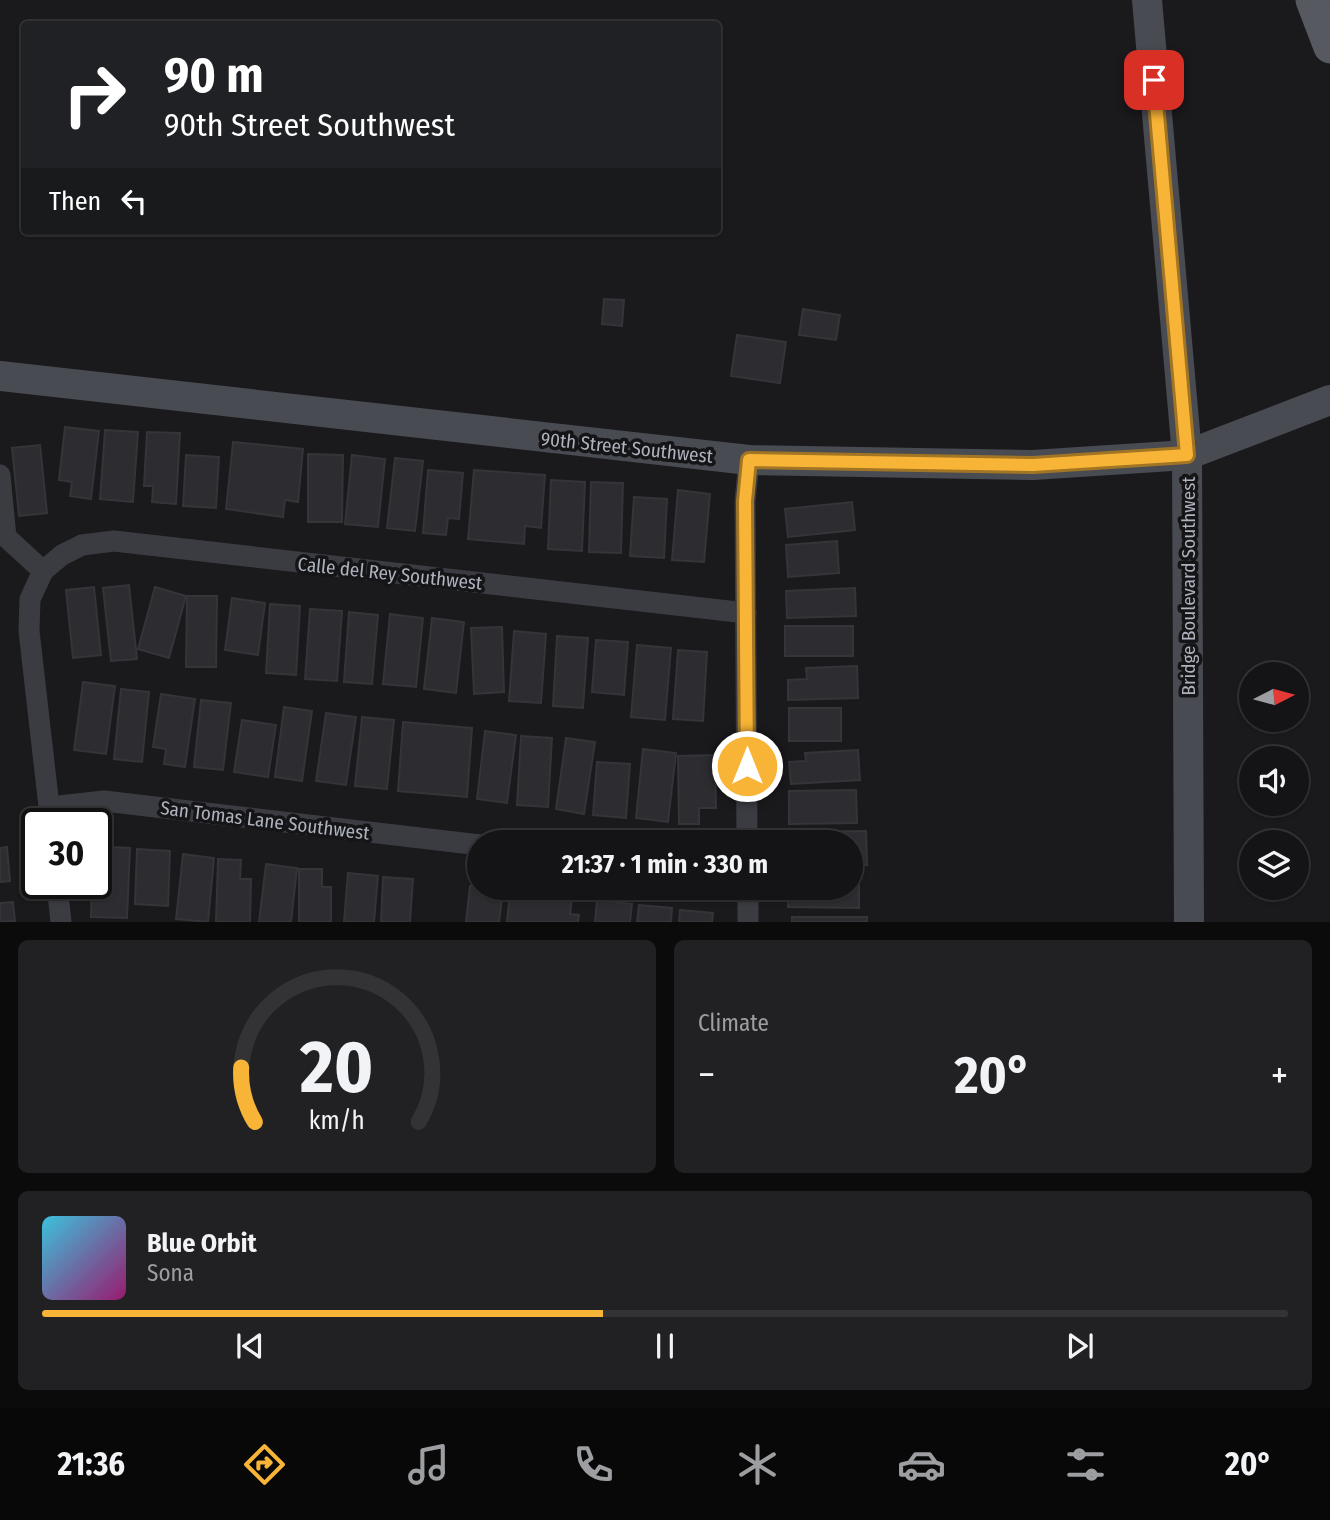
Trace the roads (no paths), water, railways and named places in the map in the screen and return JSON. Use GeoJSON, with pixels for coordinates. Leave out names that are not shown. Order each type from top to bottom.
{"type":"FeatureCollection","features":[{"type":"Feature","properties":{"kind":"main road"},"geometry":{"type":"LineString","coordinates":[[1312,0],[1330,47]]}},
{"type":"Feature","properties":{"kind":"street","name":"Bridge Boulevard Southwest"},"geometry":{"type":"LineString","coordinates":[[1147,0],[1187,455],[1189,922]]}},
{"type":"Feature","properties":{"kind":"street","name":"90th Street Southwest"},"geometry":{"type":"LineString","coordinates":[[0,376],[749,460],[1033,465],[1187,455],[1330,400]]}},
{"type":"Feature","properties":{"kind":"street"},"geometry":{"type":"LineString","coordinates":[[747,830],[745,501],[749,460]]}},
{"type":"Feature","properties":{"kind":"street"},"geometry":{"type":"LineString","coordinates":[[0,475],[6,537],[43,571],[30,599],[29,631],[50,808]]}},
{"type":"Feature","properties":{"kind":"street","name":"Calle del Rey Southwest"},"geometry":{"type":"LineString","coordinates":[[43,571],[62,555],[82,545],[114,541],[746,613]]}},
{"type":"Feature","properties":{"kind":"street","name":"San Tomas Lane Southwest"},"geometry":{"type":"LineString","coordinates":[[79,808],[104,801],[467,843]]}},
{"type":"Feature","properties":{"kind":"street"},"geometry":{"type":"LineString","coordinates":[[59,899],[61,922]]}},
{"type":"Feature","properties":{"kind":"street"},"geometry":{"type":"LineString","coordinates":[[748,900],[748,922]]}}]}
